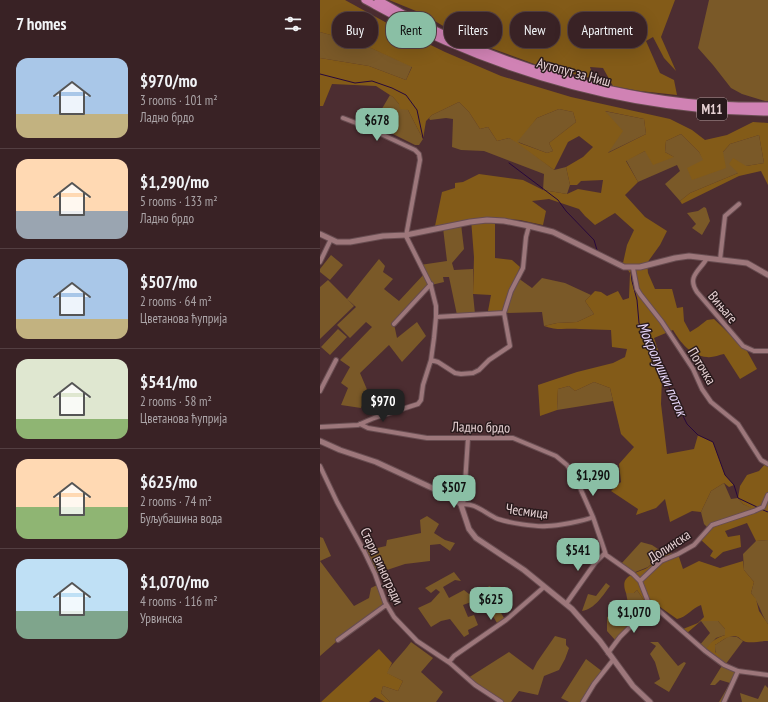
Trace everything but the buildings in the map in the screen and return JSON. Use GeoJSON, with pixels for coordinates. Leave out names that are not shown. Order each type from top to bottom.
{"type":"FeatureCollection","features":[{"type":"Feature","properties":{"kind":"highway","name":"Аутопут за Ниш"},"geometry":{"type":"LineString","coordinates":[[365,0],[444,41],[503,65],[560,83],[601,93],[657,103],[704,109],[768,112]]}},
{"type":"Feature","properties":{"kind":"highway","name":"Аутопут за Ниш"},"geometry":{"type":"LineString","coordinates":[[378,0],[439,32],[476,48],[514,63],[577,81],[635,94],[682,101],[744,106],[768,106]]}},
{"type":"Feature","properties":{"kind":"street"},"geometry":{"type":"LineString","coordinates":[[343,118],[364,126],[418,153],[420,160],[406,235],[431,284],[436,317],[431,360],[419,403],[360,424]]}},
{"type":"Feature","properties":{"kind":"street"},"geometry":{"type":"LineString","coordinates":[[720,260],[725,216],[739,204]]}},
{"type":"Feature","properties":{"kind":"street"},"geometry":{"type":"LineString","coordinates":[[320,234],[337,242],[350,242],[383,236],[406,235],[481,221],[504,221],[553,232],[621,266],[633,268],[689,256],[747,263],[768,275]]}},
{"type":"Feature","properties":{"kind":"street"},"geometry":{"type":"LineString","coordinates":[[431,360],[438,362],[459,374],[473,372],[479,370],[489,360],[510,346],[504,313],[511,291],[523,268],[526,237],[529,226]]}},
{"type":"Feature","properties":{"kind":"street"},"geometry":{"type":"LineString","coordinates":[[320,262],[331,239]]}},
{"type":"Feature","properties":{"kind":"street","name":"Вињаге"},"geometry":{"type":"LineString","coordinates":[[707,258],[694,276],[693,286],[743,346],[754,351],[768,351]]}},
{"type":"Feature","properties":{"kind":"street","name":"Поточка"},"geometry":{"type":"LineString","coordinates":[[633,268],[637,289],[662,322],[693,369],[709,400],[726,416],[738,424],[761,460],[768,464]]}},
{"type":"Feature","properties":{"kind":"street"},"geometry":{"type":"LineString","coordinates":[[394,324],[431,284]]}},
{"type":"Feature","properties":{"kind":"street"},"geometry":{"type":"LineString","coordinates":[[436,317],[504,313]]}},
{"type":"Feature","properties":{"kind":"street"},"geometry":{"type":"LineString","coordinates":[[320,392],[336,360]]}},
{"type":"Feature","properties":{"kind":"street","name":"Ладно брдо"},"geometry":{"type":"LineString","coordinates":[[320,427],[354,426],[360,424],[368,428],[427,438],[496,437],[518,439],[556,456],[572,472],[593,517],[605,553]]}},
{"type":"Feature","properties":{"kind":"street"},"geometry":{"type":"LineString","coordinates":[[462,505],[465,501],[468,438]]}},
{"type":"Feature","properties":{"kind":"street"},"geometry":{"type":"LineString","coordinates":[[320,441],[340,450],[376,462],[453,497],[462,505],[469,529],[476,538],[521,568],[566,604],[584,622],[639,692],[650,702]]}},
{"type":"Feature","properties":{"kind":"street","name":"Стари виногради"},"geometry":{"type":"LineString","coordinates":[[320,466],[364,551],[375,574],[386,605],[394,617],[414,638],[449,662],[475,685],[501,702]]}},
{"type":"Feature","properties":{"kind":"street","name":"Долинска"},"geometry":{"type":"LineString","coordinates":[[640,581],[661,561],[694,546],[712,525],[763,507],[768,495]]}},
{"type":"Feature","properties":{"kind":"street","name":"Чесмица"},"geometry":{"type":"LineString","coordinates":[[462,505],[472,505],[495,518],[502,520],[540,526],[550,526],[593,517]]}},
{"type":"Feature","properties":{"kind":"street"},"geometry":{"type":"LineString","coordinates":[[566,604],[595,563],[605,553],[614,562],[640,581],[649,604],[656,608],[705,651],[724,665],[738,671],[768,676]]}},
{"type":"Feature","properties":{"kind":"street"},"geometry":{"type":"LineString","coordinates":[[449,662],[454,656],[506,620],[544,587]]}},
{"type":"Feature","properties":{"kind":"street"},"geometry":{"type":"LineString","coordinates":[[608,653],[649,604]]}},
{"type":"Feature","properties":{"kind":"street"},"geometry":{"type":"LineString","coordinates":[[338,640],[386,605]]}},
{"type":"Feature","properties":{"kind":"street"},"geometry":{"type":"LineString","coordinates":[[583,702],[594,684],[613,660]]}},
{"type":"Feature","properties":{"kind":"street"},"geometry":{"type":"LineString","coordinates":[[724,702],[738,671]]}},
{"type":"Feature","properties":{"kind":"shaded area"},"geometry":{"type":"Polygon","coordinates":[[[320,0],[345,0],[367,12],[332,12],[332,35],[320,32],[320,0]]]}},
{"type":"Feature","properties":{"kind":"shaded area"},"geometry":{"type":"Polygon","coordinates":[[[389,0],[675,0],[661,37],[676,71],[664,58],[653,37],[647,40],[647,12],[568,12],[568,48],[647,48],[647,43],[660,73],[674,80],[677,95],[613,86],[603,68],[590,67],[594,79],[537,65],[491,48],[502,48],[502,12],[444,12],[444,26],[436,22],[436,12],[419,12],[389,0]]]}},
{"type":"Feature","properties":{"kind":"shaded area"},"geometry":{"type":"Polygon","coordinates":[[[709,0],[768,0],[768,101],[742,94],[731,88],[698,48],[709,0]]]}},
{"type":"Feature","properties":{"kind":"shaded area"},"geometry":{"type":"Polygon","coordinates":[[[378,18],[386,23],[386,48],[436,48],[501,76],[571,97],[670,119],[692,130],[705,140],[727,135],[753,122],[768,123],[768,185],[761,171],[739,176],[682,204],[680,201],[690,193],[738,173],[729,164],[733,158],[746,166],[764,163],[759,135],[730,144],[723,152],[726,168],[692,180],[687,168],[703,160],[699,152],[681,134],[666,141],[665,152],[674,157],[653,165],[645,151],[626,161],[638,182],[625,195],[645,217],[667,231],[660,245],[647,263],[648,273],[655,289],[672,289],[677,308],[683,307],[684,321],[690,332],[707,320],[714,319],[747,351],[757,369],[740,379],[724,354],[709,357],[696,354],[683,344],[673,330],[654,338],[658,350],[662,376],[661,404],[667,454],[694,449],[698,435],[713,442],[725,475],[734,485],[729,487],[724,483],[711,491],[701,512],[692,511],[670,522],[665,499],[656,508],[636,515],[638,509],[611,491],[621,482],[619,464],[634,447],[621,434],[610,388],[594,382],[575,391],[569,386],[558,389],[557,410],[540,416],[538,385],[577,372],[613,363],[625,357],[627,349],[612,347],[611,330],[558,329],[544,326],[557,323],[577,322],[594,314],[585,301],[595,291],[601,292],[607,296],[618,291],[623,300],[629,298],[630,273],[623,263],[627,245],[634,230],[615,213],[595,225],[579,209],[549,199],[532,201],[546,211],[543,225],[520,220],[495,218],[495,258],[512,260],[520,267],[504,311],[488,311],[491,295],[473,294],[474,257],[471,219],[435,226],[442,192],[455,188],[455,183],[463,182],[479,174],[523,180],[543,190],[567,194],[578,189],[601,193],[603,180],[581,181],[577,185],[570,185],[566,167],[583,157],[593,147],[579,136],[568,142],[554,170],[509,138],[497,141],[488,127],[480,129],[469,112],[459,102],[432,115],[426,121],[423,139],[408,110],[400,109],[399,104],[393,97],[376,86],[332,84],[323,106],[320,106],[320,58],[369,66],[406,80],[412,67],[371,48],[378,48],[378,18]],[[559,109],[537,118],[517,142],[547,153],[553,151],[549,143],[576,122],[573,112],[559,109]],[[605,111],[623,131],[608,153],[646,134],[644,119],[605,111]]]}},
{"type":"Feature","properties":{"kind":"shaded area"},"geometry":{"type":"Polygon","coordinates":[[[320,32],[332,35],[332,48],[371,48],[412,66],[406,80],[369,66],[320,58],[320,32]]]}},
{"type":"Feature","properties":{"kind":"shaded area"},"geometry":{"type":"Polygon","coordinates":[[[390,95],[408,110],[423,139],[419,145],[415,145],[373,124],[390,95]]]}},
{"type":"Feature","properties":{"kind":"shaded area"},"geometry":{"type":"Polygon","coordinates":[[[459,102],[469,112],[480,129],[488,127],[497,141],[509,138],[516,141],[537,118],[559,109],[573,112],[576,122],[549,143],[553,151],[547,153],[518,142],[554,170],[566,167],[570,185],[567,194],[543,190],[544,174],[484,151],[461,150],[452,147],[453,119],[446,118],[430,120],[429,118],[432,115],[459,102]]]}},
{"type":"Feature","properties":{"kind":"shaded area"},"geometry":{"type":"Polygon","coordinates":[[[604,111],[644,119],[646,134],[607,153],[604,111]]]}},
{"type":"Feature","properties":{"kind":"shaded area"},"geometry":{"type":"Polygon","coordinates":[[[681,134],[699,152],[704,160],[723,152],[730,144],[759,135],[764,163],[746,166],[738,173],[690,193],[680,201],[665,184],[680,171],[677,165],[638,182],[626,160],[645,151],[674,157],[665,152],[666,141],[681,134]]]}},
{"type":"Feature","properties":{"kind":"shaded area"},"geometry":{"type":"Polygon","coordinates":[[[704,207],[706,208],[710,221],[702,235],[692,228],[696,224],[687,213],[698,211],[704,207]]]}},
{"type":"Feature","properties":{"kind":"shaded area"},"geometry":{"type":"Polygon","coordinates":[[[461,224],[464,249],[452,263],[454,270],[473,269],[475,314],[457,315],[449,277],[443,277],[444,282],[431,285],[394,324],[397,338],[417,322],[426,336],[402,362],[389,345],[360,373],[371,399],[369,403],[363,403],[361,408],[341,405],[348,388],[341,383],[350,367],[340,360],[372,327],[366,322],[350,338],[337,325],[356,307],[347,299],[379,259],[385,266],[383,272],[393,279],[384,289],[399,301],[425,273],[420,265],[447,261],[443,228],[461,224]]]}},
{"type":"Feature","properties":{"kind":"shaded area"},"geometry":{"type":"Polygon","coordinates":[[[331,255],[343,265],[330,280],[320,272],[320,269],[331,255]]]}},
{"type":"Feature","properties":{"kind":"shaded area"},"geometry":{"type":"Polygon","coordinates":[[[518,278],[532,288],[542,278],[565,283],[591,295],[585,301],[594,314],[577,322],[557,323],[544,326],[542,312],[504,313],[518,278]]]}},
{"type":"Feature","properties":{"kind":"shaded area"},"geometry":{"type":"Polygon","coordinates":[[[328,280],[354,306],[320,339],[320,287],[328,280]]]}},
{"type":"Feature","properties":{"kind":"shaded area"},"geometry":{"type":"Polygon","coordinates":[[[338,329],[347,337],[330,355],[321,347],[338,329]]]}},
{"type":"Feature","properties":{"kind":"shaded area"},"geometry":{"type":"Polygon","coordinates":[[[594,382],[610,388],[613,401],[557,410],[558,389],[569,386],[575,391],[594,382]]]}},
{"type":"Feature","properties":{"kind":"shaded area"},"geometry":{"type":"Polygon","coordinates":[[[766,463],[768,464],[768,540],[756,541],[747,523],[725,531],[728,537],[740,535],[741,547],[723,552],[715,559],[710,556],[713,551],[700,539],[716,523],[753,509],[743,504],[738,498],[740,486],[747,475],[759,471],[766,463]]]}},
{"type":"Feature","properties":{"kind":"shaded area"},"geometry":{"type":"Polygon","coordinates":[[[724,483],[731,499],[738,498],[743,504],[754,509],[708,528],[704,524],[701,512],[711,491],[724,483]]]}},
{"type":"Feature","properties":{"kind":"shaded area"},"geometry":{"type":"Polygon","coordinates":[[[427,516],[439,524],[434,533],[445,540],[455,543],[450,551],[440,544],[430,545],[430,561],[405,564],[375,574],[364,551],[386,546],[387,540],[421,533],[420,520],[427,516]]]}},
{"type":"Feature","properties":{"kind":"shaded area"},"geometry":{"type":"Polygon","coordinates":[[[320,537],[323,538],[331,556],[320,561],[320,537]]]}},
{"type":"Feature","properties":{"kind":"shaded area"},"geometry":{"type":"Polygon","coordinates":[[[768,540],[768,624],[751,593],[754,582],[744,570],[743,554],[756,541],[768,540]]]}},
{"type":"Feature","properties":{"kind":"shaded area"},"geometry":{"type":"Polygon","coordinates":[[[641,542],[652,545],[664,553],[648,567],[633,573],[621,564],[641,542]]]}},
{"type":"Feature","properties":{"kind":"shaded area"},"geometry":{"type":"Polygon","coordinates":[[[664,553],[678,554],[683,569],[699,561],[720,568],[743,561],[744,570],[754,582],[751,593],[756,599],[759,611],[768,624],[768,641],[746,642],[735,636],[729,637],[715,645],[715,652],[720,656],[718,660],[705,651],[714,641],[725,635],[725,629],[718,621],[701,621],[687,633],[683,629],[698,623],[704,617],[701,605],[677,619],[653,602],[645,602],[637,590],[634,593],[626,593],[624,587],[626,579],[629,576],[647,568],[664,553]]]}},
{"type":"Feature","properties":{"kind":"shaded area"},"geometry":{"type":"Polygon","coordinates":[[[320,561],[354,606],[369,598],[371,588],[379,584],[386,605],[344,635],[320,656],[320,561]]]}},
{"type":"Feature","properties":{"kind":"shaded area"},"geometry":{"type":"Polygon","coordinates":[[[454,572],[461,581],[455,580],[443,587],[449,598],[464,590],[469,594],[490,586],[501,602],[497,606],[504,618],[497,623],[482,598],[463,605],[468,617],[474,615],[478,625],[468,630],[469,634],[464,637],[450,619],[441,621],[431,627],[418,608],[431,602],[440,592],[436,589],[431,593],[425,588],[454,572]]]}},
{"type":"Feature","properties":{"kind":"shaded area"},"geometry":{"type":"Polygon","coordinates":[[[606,583],[610,586],[595,605],[582,611],[588,594],[596,596],[606,583]]]}},
{"type":"Feature","properties":{"kind":"shaded area"},"geometry":{"type":"Polygon","coordinates":[[[637,590],[645,602],[638,617],[628,603],[626,593],[634,593],[637,590]]]}},
{"type":"Feature","properties":{"kind":"shaded area"},"geometry":{"type":"Polygon","coordinates":[[[615,609],[631,622],[615,640],[607,631],[607,617],[613,615],[613,611],[615,609]]]}},
{"type":"Feature","properties":{"kind":"shaded area"},"geometry":{"type":"Polygon","coordinates":[[[701,621],[718,621],[725,629],[725,635],[716,638],[705,651],[699,646],[710,633],[701,621]]]}},
{"type":"Feature","properties":{"kind":"shaded area"},"geometry":{"type":"Polygon","coordinates":[[[555,636],[566,639],[566,645],[569,648],[559,670],[544,676],[538,695],[519,691],[511,702],[501,702],[468,678],[509,652],[533,670],[555,636]]]}},
{"type":"Feature","properties":{"kind":"shaded area"},"geometry":{"type":"Polygon","coordinates":[[[729,636],[737,637],[743,641],[725,665],[738,671],[723,702],[719,702],[730,683],[720,680],[715,685],[710,685],[723,664],[716,656],[715,645],[729,636]]]}},
{"type":"Feature","properties":{"kind":"shaded area"},"geometry":{"type":"Polygon","coordinates":[[[411,642],[433,658],[421,672],[443,692],[436,702],[390,702],[381,693],[383,686],[398,691],[403,681],[386,673],[411,642]]]}},
{"type":"Feature","properties":{"kind":"shaded area"},"geometry":{"type":"Polygon","coordinates":[[[650,642],[658,642],[678,666],[684,662],[686,663],[669,692],[654,683],[660,679],[655,662],[650,654],[656,646],[650,642]]]}},
{"type":"Feature","properties":{"kind":"shaded area"},"geometry":{"type":"Polygon","coordinates":[[[379,649],[392,663],[387,673],[403,681],[398,691],[383,686],[381,693],[390,702],[385,702],[375,697],[369,702],[321,702],[379,649]]]}},
{"type":"Feature","properties":{"kind":"shaded area"},"geometry":{"type":"Polygon","coordinates":[[[586,659],[603,672],[583,702],[569,702],[561,698],[586,659]]]}},
{"type":"Feature","properties":{"kind":"shaded area"},"geometry":{"type":"Polygon","coordinates":[[[765,685],[768,688],[768,702],[742,702],[740,693],[758,699],[765,685]]]}},
{"type":"Feature","properties":{"kind":"waterway","name":"Мокролушки поток"},"geometry":{"type":"LineString","coordinates":[[320,74],[355,83],[372,81],[406,95],[417,110],[423,138]]}},
{"type":"Feature","properties":{"kind":"waterway","name":"Мокролушки поток"},"geometry":{"type":"LineString","coordinates":[[509,163],[558,200],[566,211],[594,240],[597,250]]}},
{"type":"Feature","properties":{"kind":"waterway","name":"Мокролушки поток"},"geometry":{"type":"LineString","coordinates":[[631,272],[637,300],[639,323],[687,424],[698,435],[713,442],[725,475],[734,485],[738,498],[757,507]]}},
{"type":"Feature","properties":{"kind":"waterway"},"geometry":{"type":"LineString","coordinates":[[763,510],[768,512]]}}]}
